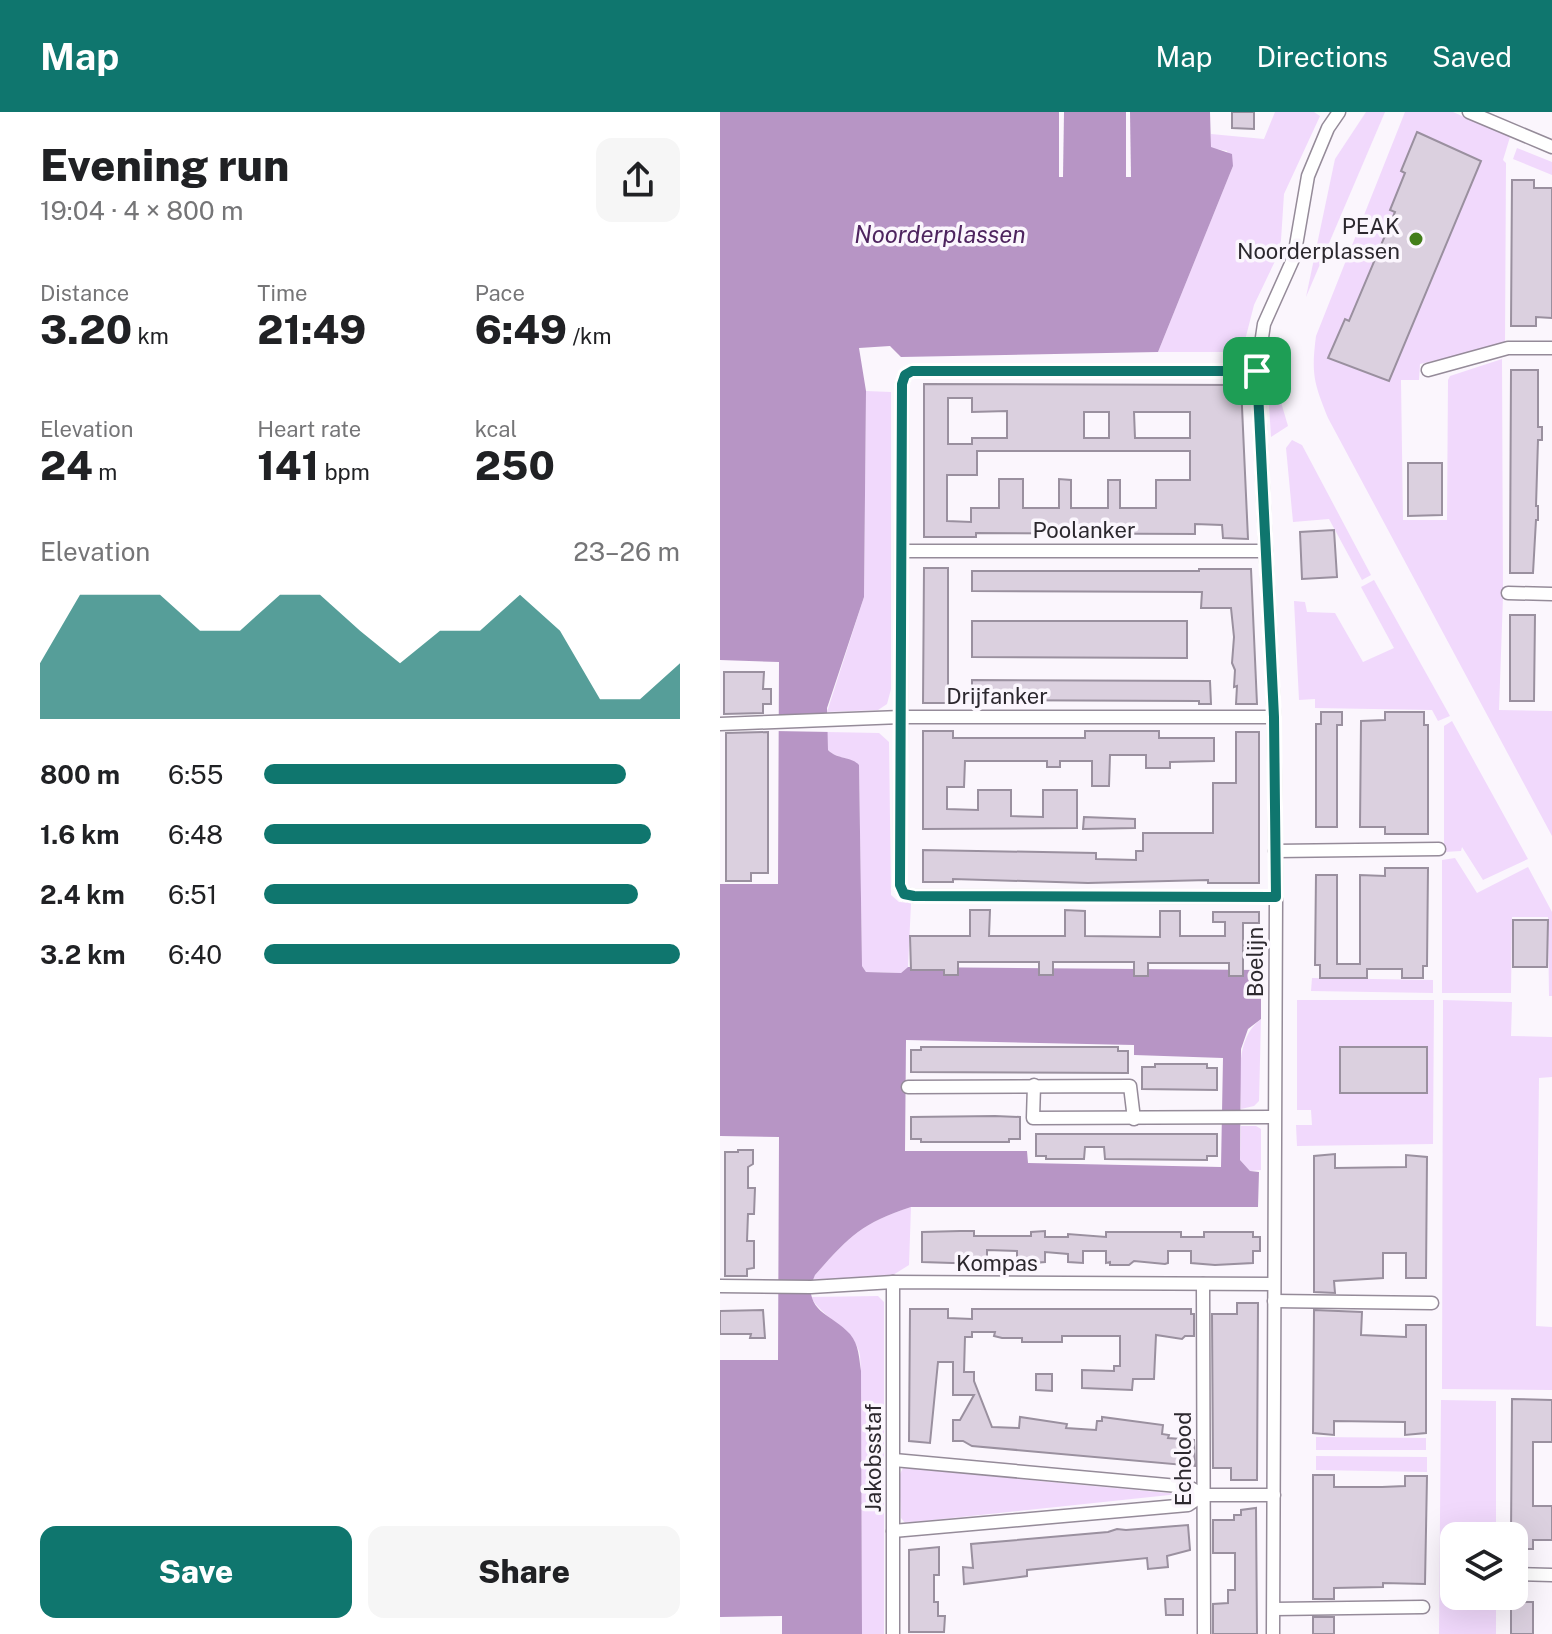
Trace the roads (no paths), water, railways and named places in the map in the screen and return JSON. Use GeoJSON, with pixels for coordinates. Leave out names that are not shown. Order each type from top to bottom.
{"type":"FeatureCollection","features":[{"type":"Feature","properties":{"kind":"street","name":"Boelijn"},"geometry":{"type":"LineString","coordinates":[[1273,1634],[1274,717],[1257,371],[1264,324],[1294,257],[1308,176],[1328,128],[1339,112]]}},
{"type":"Feature","properties":{"kind":"street"},"geometry":{"type":"LineString","coordinates":[[1469,112],[1552,147]]}},
{"type":"Feature","properties":{"kind":"street"},"geometry":{"type":"LineString","coordinates":[[1428,370],[1508,348],[1552,348]]}},
{"type":"Feature","properties":{"kind":"street"},"geometry":{"type":"LineString","coordinates":[[1257,371],[912,371],[905,375],[902,384],[900,885],[904,894],[914,896],[1276,897]]}},
{"type":"Feature","properties":{"kind":"street","name":"Poolanker"},"geometry":{"type":"LineString","coordinates":[[902,551],[1266,551]]}},
{"type":"Feature","properties":{"kind":"street"},"geometry":{"type":"LineString","coordinates":[[1508,593],[1552,594]]}},
{"type":"Feature","properties":{"kind":"street","name":"Drijfanker"},"geometry":{"type":"LineString","coordinates":[[720,724],[901,717],[1274,717]]}},
{"type":"Feature","properties":{"kind":"street"},"geometry":{"type":"LineString","coordinates":[[1275,851],[1439,849]]}},
{"type":"Feature","properties":{"kind":"street"},"geometry":{"type":"LineString","coordinates":[[1034,1085],[1033,1118],[1274,1117]]}},
{"type":"Feature","properties":{"kind":"street"},"geometry":{"type":"LineString","coordinates":[[908,1087],[1130,1086],[1134,1119]]}},
{"type":"Feature","properties":{"kind":"street","name":"Kompas"},"geometry":{"type":"LineString","coordinates":[[720,1286],[811,1287],[893,1282],[1273,1284]]}},
{"type":"Feature","properties":{"kind":"street","name":"Jakobsstaf"},"geometry":{"type":"LineString","coordinates":[[893,1282],[893,1634]]}},
{"type":"Feature","properties":{"kind":"street","name":"Echolood"},"geometry":{"type":"LineString","coordinates":[[1203,1284],[1204,1634]]}},
{"type":"Feature","properties":{"kind":"street"},"geometry":{"type":"LineString","coordinates":[[1274,1301],[1432,1303]]}},
{"type":"Feature","properties":{"kind":"street"},"geometry":{"type":"LineString","coordinates":[[894,1460],[1189,1487],[1203,1495],[1274,1495]]}},
{"type":"Feature","properties":{"kind":"street"},"geometry":{"type":"LineString","coordinates":[[893,1531],[1188,1505],[1203,1495]]}},
{"type":"Feature","properties":{"kind":"street"},"geometry":{"type":"LineString","coordinates":[[1528,1574],[1552,1575]]}},
{"type":"Feature","properties":{"kind":"street"},"geometry":{"type":"LineString","coordinates":[[1274,1609],[1423,1607]]}},
{"type":"Feature","properties":{"kind":"water","name":"Noorderplassen"},"geometry":{"type":"Polygon","coordinates":[[[720,112],[1210,112],[1211,147],[1232,154],[1233,166],[1158,352],[901,357],[890,346],[859,348],[866,391],[864,597],[827,708],[828,750],[859,765],[862,966],[866,972],[901,973],[908,967],[1261,970],[1261,1019],[1248,1029],[1241,1049],[1240,1160],[1250,1171],[1259,1172],[1258,1207],[911,1207],[867,1226],[827,1262],[810,1281],[813,1301],[853,1338],[861,1371],[862,1634],[782,1634],[782,1616],[720,1617],[720,1360],[778,1360],[779,1137],[720,1136],[720,884],[778,884],[779,662],[720,660],[720,112]],[[906,1040],[905,1151],[1027,1151],[1028,1163],[1221,1167],[1223,1058],[1134,1055],[1134,1045],[906,1040]]]}},
{"type":"Feature","properties":{"kind":"place","name":"PEAK Noorderplassen"},"geometry":{"type":"Point","coordinates":[1416,239]}}]}
